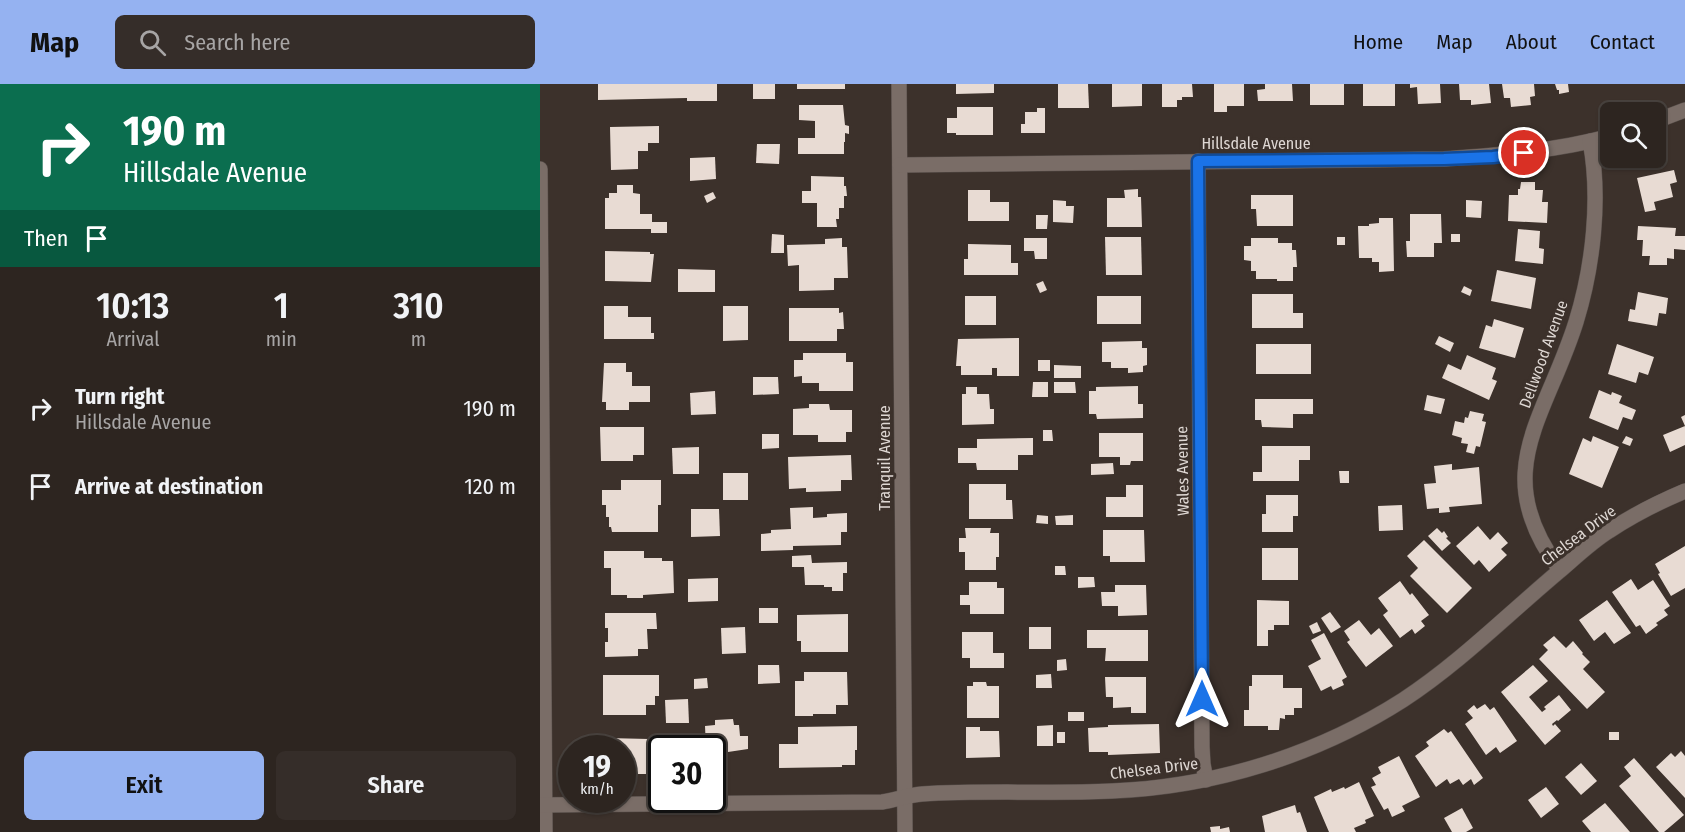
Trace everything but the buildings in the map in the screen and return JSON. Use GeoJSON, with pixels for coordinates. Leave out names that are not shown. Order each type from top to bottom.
{"type":"FeatureCollection","features":[{"type":"Feature","properties":{"kind":"street","name":"Tranquil Avenue"},"geometry":{"type":"LineString","coordinates":[[899,84],[905,832]]}},
{"type":"Feature","properties":{"kind":"street"},"geometry":{"type":"LineString","coordinates":[[1666,117],[1685,110]]}},
{"type":"Feature","properties":{"kind":"street","name":"Hillsdale Avenue"},"geometry":{"type":"LineString","coordinates":[[900,165],[1468,158],[1546,150],[1600,139]]}},
{"type":"Feature","properties":{"kind":"street","name":"Dellwood Avenue"},"geometry":{"type":"LineString","coordinates":[[1560,570],[1549,554],[1534,523],[1527,500],[1524,475],[1530,441],[1570,340],[1586,281],[1595,212],[1595,177],[1590,141]]}},
{"type":"Feature","properties":{"kind":"street","name":"Wales Avenue"},"geometry":{"type":"LineString","coordinates":[[1198,161],[1202,747],[1206,780]]}},
{"type":"Feature","properties":{"kind":"street"},"geometry":{"type":"LineString","coordinates":[[540,169],[545,832]]}},
{"type":"Feature","properties":{"kind":"street","name":"Chelsea Drive"},"geometry":{"type":"LineString","coordinates":[[543,805],[869,802],[888,801],[916,794],[1115,791],[1158,788],[1206,780],[1247,769],[1309,748],[1385,711],[1460,659],[1525,600],[1608,531],[1685,490]]}},
{"type":"Feature","properties":{"kind":"route"},"geometry":{"type":"LineString","coordinates":[[1202,699],[1198,161],[1444,159],[1524,153]]}}]}
